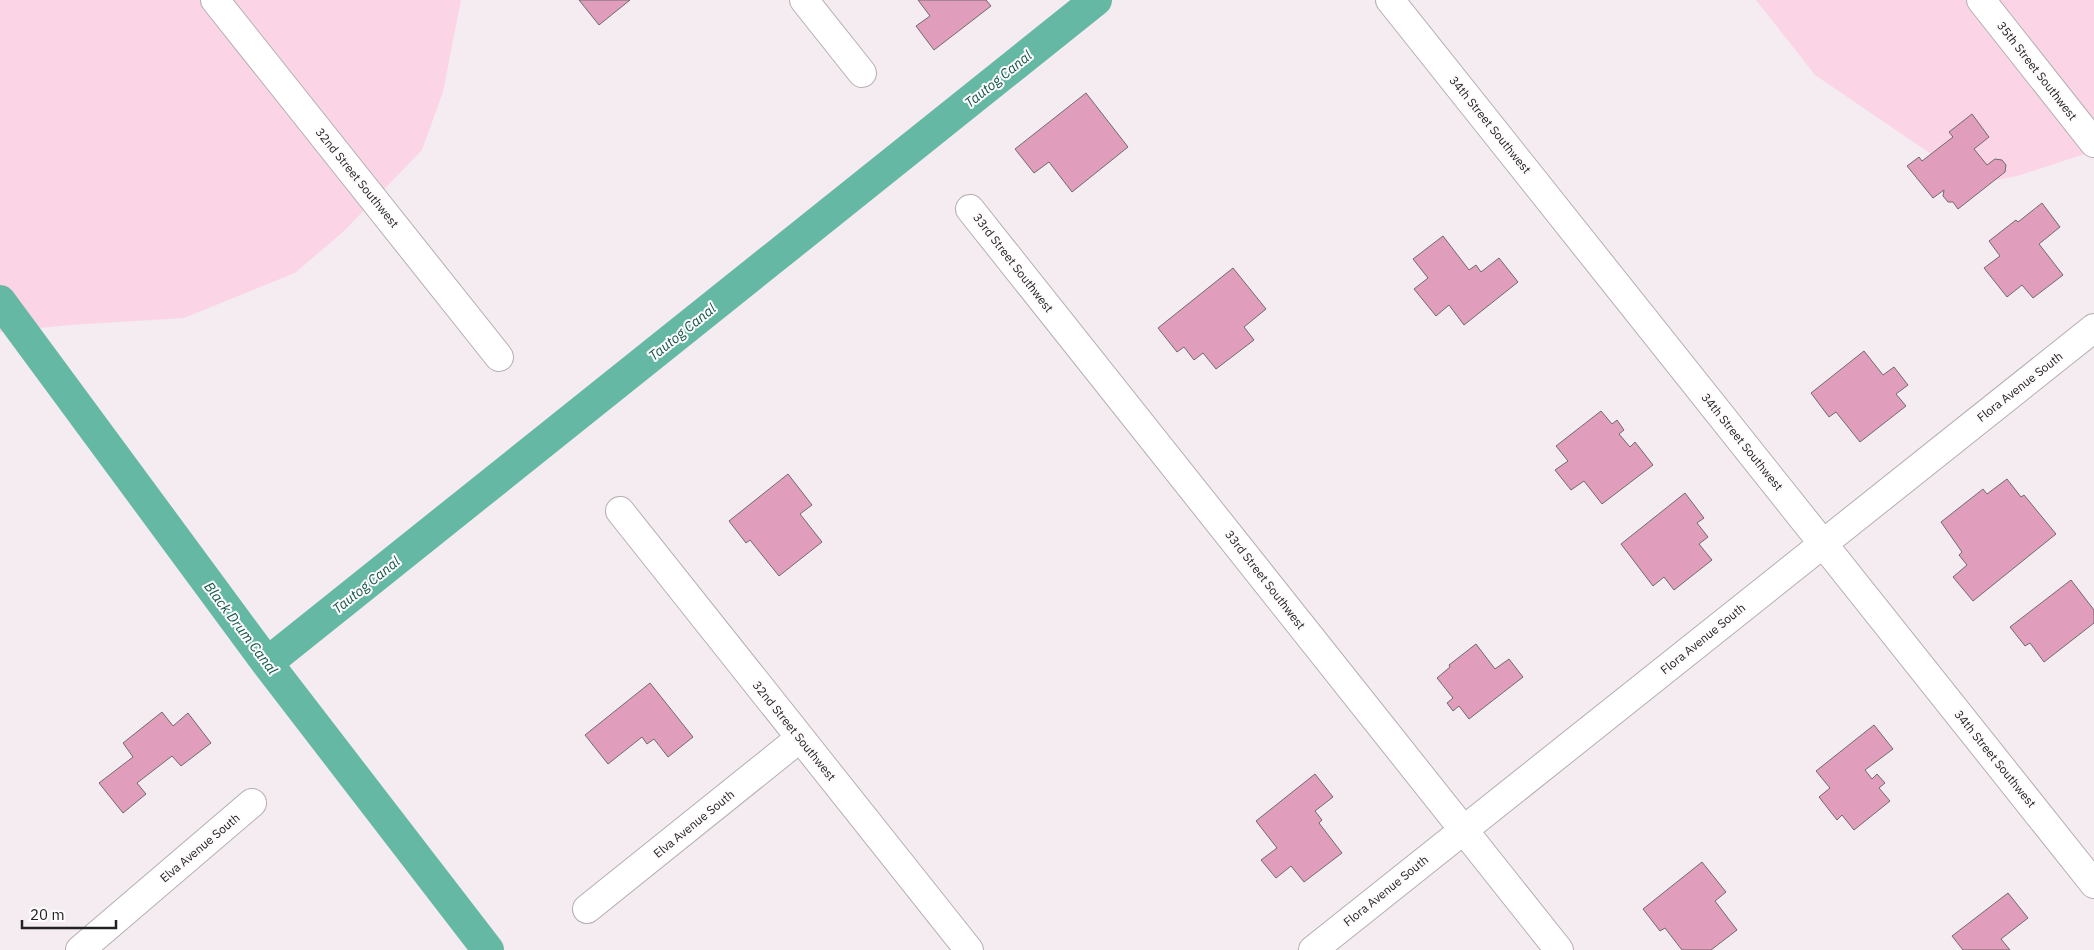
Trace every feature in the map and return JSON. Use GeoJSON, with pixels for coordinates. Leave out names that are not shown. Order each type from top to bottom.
{"type":"FeatureCollection","features":[{"type":"Feature","properties":{"kind":"street","name":"32nd Street Southwest"},"geometry":{"type":"LineString","coordinates":[[215,0],[499,357]]}},
{"type":"Feature","properties":{"kind":"street"},"geometry":{"type":"LineString","coordinates":[[804,0],[862,73]]}},
{"type":"Feature","properties":{"kind":"street","name":"34th Street Southwest"},"geometry":{"type":"LineString","coordinates":[[1390,0],[2094,884]]}},
{"type":"Feature","properties":{"kind":"street","name":"35th Street Southwest"},"geometry":{"type":"LineString","coordinates":[[1981,0],[2094,143]]}},
{"type":"Feature","properties":{"kind":"street","name":"33rd Street Southwest"},"geometry":{"type":"LineString","coordinates":[[970,209],[1559,950]]}},
{"type":"Feature","properties":{"kind":"street","name":"Flora Avenue South"},"geometry":{"type":"LineString","coordinates":[[1313,950],[2094,328]]}},
{"type":"Feature","properties":{"kind":"street","name":"32nd Street Southwest"},"geometry":{"type":"LineString","coordinates":[[620,511],[969,950]]}},
{"type":"Feature","properties":{"kind":"street","name":"Elva Avenue South"},"geometry":{"type":"LineString","coordinates":[[588,909],[800,738]]}},
{"type":"Feature","properties":{"kind":"street","name":"Elva Avenue South"},"geometry":{"type":"LineString","coordinates":[[80,950],[252,803]]}},
{"type":"Feature","properties":{"kind":"shaded area"},"geometry":{"type":"Polygon","coordinates":[[[0,0],[461,0],[443,92],[422,150],[344,231],[295,273],[184,318],[70,325],[0,332],[0,0]]]}},
{"type":"Feature","properties":{"kind":"shaded area"},"geometry":{"type":"Polygon","coordinates":[[[1756,0],[2094,0],[2094,151],[2017,176],[1975,184],[1815,75],[1756,0]]]}},
{"type":"Feature","properties":{"kind":"building"},"geometry":{"type":"Polygon","coordinates":[[[579,0],[630,0],[599,25],[579,0]]]}},
{"type":"Feature","properties":{"kind":"building"},"geometry":{"type":"Polygon","coordinates":[[[918,0],[986,0],[991,6],[934,50],[916,26],[930,16],[918,0]]]}},
{"type":"Feature","properties":{"kind":"building"},"geometry":{"type":"Polygon","coordinates":[[[1086,93],[1128,147],[1072,192],[1049,162],[1034,173],[1015,149],[1086,93]]]}},
{"type":"Feature","properties":{"kind":"building"},"geometry":{"type":"Polygon","coordinates":[[[1972,114],[1989,137],[1974,149],[1987,165],[1995,159],[2002,160],[2006,165],[2005,172],[1958,209],[1953,202],[1948,202],[1943,196],[1944,190],[1933,198],[1907,166],[1919,157],[1922,161],[1953,137],[1949,132],[1972,114]]]}},
{"type":"Feature","properties":{"kind":"building"},"geometry":{"type":"Polygon","coordinates":[[[2042,203],[2060,227],[2039,244],[2063,275],[2033,298],[2022,285],[2007,297],[1984,268],[2000,256],[1989,241],[2042,203]]]}},
{"type":"Feature","properties":{"kind":"building"},"geometry":{"type":"Polygon","coordinates":[[[1443,236],[1469,270],[1476,265],[1481,272],[1499,258],[1518,282],[1464,325],[1449,305],[1436,316],[1414,289],[1428,278],[1413,259],[1443,236]]]}},
{"type":"Feature","properties":{"kind":"building"},"geometry":{"type":"Polygon","coordinates":[[[1233,268],[1266,309],[1244,327],[1254,340],[1216,369],[1203,353],[1194,360],[1184,347],[1177,352],[1158,328],[1233,268]]]}},
{"type":"Feature","properties":{"kind":"building"},"geometry":{"type":"Polygon","coordinates":[[[1864,351],[1883,375],[1894,367],[1908,385],[1896,394],[1906,406],[1860,442],[1836,412],[1829,417],[1811,393],[1864,351]]]}},
{"type":"Feature","properties":{"kind":"building"},"geometry":{"type":"Polygon","coordinates":[[[1601,411],[1612,424],[1617,420],[1624,430],[1619,434],[1630,447],[1635,442],[1653,465],[1602,504],[1584,481],[1571,490],[1555,470],[1568,461],[1556,446],[1601,411]]]}},
{"type":"Feature","properties":{"kind":"building"},"geometry":{"type":"Polygon","coordinates":[[[788,474],[812,505],[800,514],[822,542],[779,576],[750,540],[746,543],[729,521],[788,474]]]}},
{"type":"Feature","properties":{"kind":"building"},"geometry":{"type":"Polygon","coordinates":[[[2007,479],[2021,497],[2024,495],[2056,534],[1973,601],[1953,577],[1967,565],[1959,555],[1962,552],[1941,522],[1983,489],[1987,494],[2007,479]]]}},
{"type":"Feature","properties":{"kind":"building"},"geometry":{"type":"Polygon","coordinates":[[[1685,493],[1704,518],[1697,523],[1708,537],[1699,544],[1712,560],[1674,590],[1664,577],[1653,586],[1621,544],[1685,493]]]}},
{"type":"Feature","properties":{"kind":"building"},"geometry":{"type":"Polygon","coordinates":[[[2071,580],[2094,610],[2094,623],[2044,662],[2030,643],[2025,646],[2010,627],[2071,580]]]}},
{"type":"Feature","properties":{"kind":"building"},"geometry":{"type":"Polygon","coordinates":[[[1476,644],[1495,669],[1509,659],[1523,677],[1469,719],[1459,706],[1453,711],[1447,703],[1453,698],[1437,678],[1450,667],[1449,665],[1476,644]]]}},
{"type":"Feature","properties":{"kind":"building"},"geometry":{"type":"Polygon","coordinates":[[[650,683],[693,737],[668,757],[654,739],[647,744],[642,737],[608,764],[585,735],[650,683]]]}},
{"type":"Feature","properties":{"kind":"building"},"geometry":{"type":"Polygon","coordinates":[[[162,712],[173,726],[188,713],[211,743],[181,766],[172,756],[137,783],[146,794],[123,813],[99,783],[133,757],[123,743],[162,712]]]}},
{"type":"Feature","properties":{"kind":"building"},"geometry":{"type":"Polygon","coordinates":[[[1874,725],[1893,749],[1865,770],[1872,779],[1877,774],[1885,783],[1879,788],[1890,801],[1854,830],[1842,815],[1837,820],[1819,797],[1830,788],[1816,771],[1874,725]]]}},
{"type":"Feature","properties":{"kind":"building"},"geometry":{"type":"Polygon","coordinates":[[[1315,774],[1333,797],[1315,811],[1322,820],[1319,823],[1342,853],[1304,882],[1291,866],[1276,878],[1261,860],[1277,848],[1256,821],[1315,774]]]}},
{"type":"Feature","properties":{"kind":"building"},"geometry":{"type":"Polygon","coordinates":[[[1702,862],[1726,892],[1715,901],[1737,930],[1711,950],[1682,950],[1665,928],[1660,931],[1643,909],[1702,862]]]}},
{"type":"Feature","properties":{"kind":"building"},"geometry":{"type":"Polygon","coordinates":[[[2008,893],[2028,918],[2001,939],[2010,950],[1963,950],[1952,936],[2008,893]]]}},
{"type":"Feature","properties":{"kind":"waterway","name":"Tautog Canal"},"geometry":{"type":"LineString","coordinates":[[267,663],[1096,0]]}},
{"type":"Feature","properties":{"kind":"waterway","name":"Black Drum Canal"},"geometry":{"type":"LineString","coordinates":[[0,301],[267,663],[488,950]]}}]}
